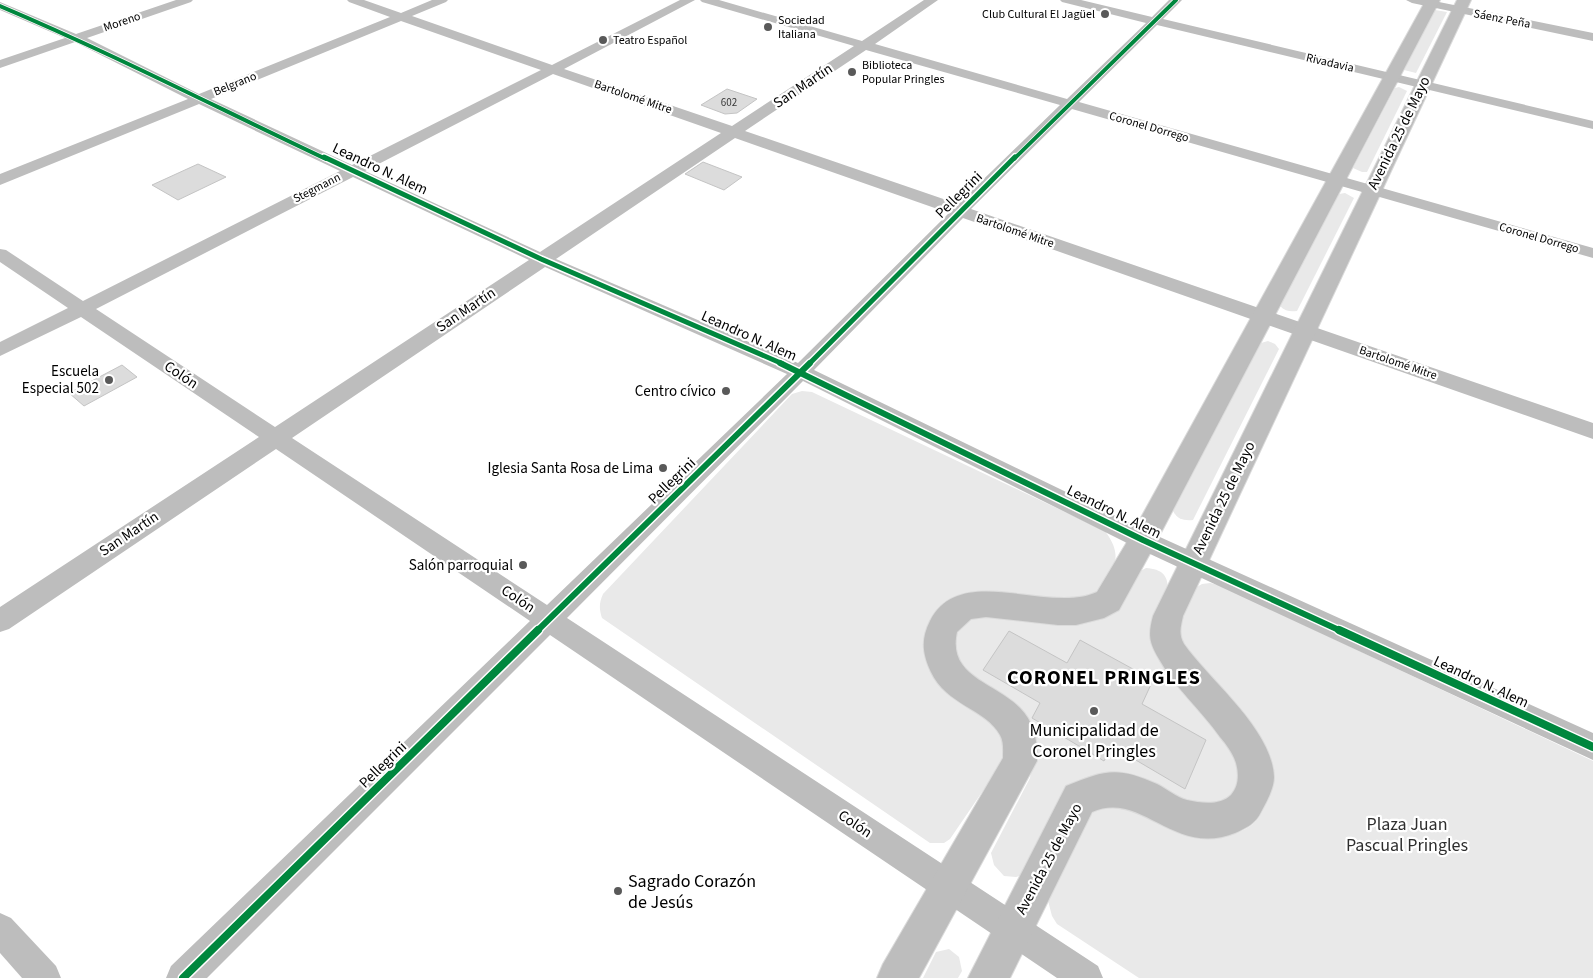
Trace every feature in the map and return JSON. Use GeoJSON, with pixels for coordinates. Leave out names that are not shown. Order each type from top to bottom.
{"type":"FeatureCollection","features":[{"type":"Feature","properties":{"kind":"main road","name":"Avenida 25 de Mayo"},"geometry":{"type":"LineString","coordinates":[[897,978],[1020,761],[1020,740],[1006,716],[959,685],[950,676],[943,664],[938,635],[944,622],[969,606],[984,604],[1043,611],[1084,611],[1099,608],[1108,601],[1143,540],[1262,316],[1392,78],[1440,3]]}},
{"type":"Feature","properties":{"kind":"main road","name":"Avenida 25 de Mayo"},"geometry":{"type":"LineString","coordinates":[[988,978],[1012,928],[1080,799],[1093,792],[1111,788],[1128,789],[1178,815],[1193,820],[1212,821],[1229,817],[1241,811],[1250,797],[1256,777],[1251,755],[1240,736],[1177,660],[1164,634],[1168,616],[1423,85],[1440,3]]}},
{"type":"Feature","properties":{"kind":"street","name":"Moreno"},"geometry":{"type":"LineString","coordinates":[[0,64],[187,0]]}},
{"type":"Feature","properties":{"kind":"street","name":"Bartolomé Mitre"},"geometry":{"type":"LineString","coordinates":[[352,0],[1593,431]]}},
{"type":"Feature","properties":{"kind":"street","name":"Belgrano"},"geometry":{"type":"LineString","coordinates":[[0,180],[442,0]]}},
{"type":"Feature","properties":{"kind":"street","name":"Stegmann"},"geometry":{"type":"LineString","coordinates":[[0,350],[689,0]]}},
{"type":"Feature","properties":{"kind":"street","name":"Coronel Dorrego"},"geometry":{"type":"LineString","coordinates":[[706,0],[1593,253]]}},
{"type":"Feature","properties":{"kind":"street","name":"San Martín"},"geometry":{"type":"LineString","coordinates":[[0,621],[932,0]]}},
{"type":"Feature","properties":{"kind":"street","name":"Rivadavia"},"geometry":{"type":"LineString","coordinates":[[1066,0],[1593,125]]}},
{"type":"Feature","properties":{"kind":"street","name":"Pellegrini"},"geometry":{"type":"LineString","coordinates":[[183,978],[801,372],[960,211],[1176,0]]}},
{"type":"Feature","properties":{"kind":"street","name":"Sáenz Peña"},"geometry":{"type":"LineString","coordinates":[[1440,3],[1593,37]]}},
{"type":"Feature","properties":{"kind":"street","name":"Leandro N. Alem"},"geometry":{"type":"LineString","coordinates":[[0,6],[76,38],[541,259],[801,372],[1143,540],[1593,747]]}},
{"type":"Feature","properties":{"kind":"street","name":"Colón"},"geometry":{"type":"LineString","coordinates":[[0,254],[1086,978]]}},
{"type":"Feature","properties":{"kind":"street"},"geometry":{"type":"LineString","coordinates":[[0,929],[44,978]]}},
{"type":"Feature","properties":{"kind":"green space"},"geometry":{"type":"Polygon","coordinates":[[[1435,10],[1447,12],[1416,73],[1404,70],[1435,10]]]}},
{"type":"Feature","properties":{"kind":"green space"},"geometry":{"type":"Polygon","coordinates":[[[1399,87],[1407,91],[1367,172],[1353,168],[1395,88],[1399,87]]]}},
{"type":"Feature","properties":{"kind":"green space"},"geometry":{"type":"Polygon","coordinates":[[[1345,193],[1354,198],[1297,311],[1286,310],[1280,306],[1339,194],[1345,193]]]}},
{"type":"Feature","properties":{"kind":"green space"},"geometry":{"type":"Polygon","coordinates":[[[1268,341],[1275,344],[1279,349],[1193,520],[1181,519],[1173,511],[1261,343],[1268,341]]]}},
{"type":"Feature","properties":{"kind":"green space"},"geometry":{"type":"Polygon","coordinates":[[[802,391],[812,392],[1105,531],[1114,549],[1115,563],[1099,594],[934,619],[998,725],[1008,754],[950,839],[944,843],[930,843],[602,618],[600,612],[603,594],[792,394],[802,391]]]}},
{"type":"Feature","properties":{"kind":"green space"},"geometry":{"type":"Polygon","coordinates":[[[1146,568],[1158,570],[1164,575],[1167,583],[1165,601],[1154,629],[1219,724],[1244,777],[1229,801],[1196,810],[1125,779],[1023,875],[1016,877],[1004,876],[994,865],[991,853],[1030,778],[1032,764],[962,675],[950,633],[975,615],[1052,620],[1146,568]]]}},
{"type":"Feature","properties":{"kind":"green space","name":"Plaza Juan Pascual Pringles"},"geometry":{"type":"Polygon","coordinates":[[[1202,584],[1219,585],[1593,761],[1593,978],[1139,978],[1057,924],[1052,916],[1047,897],[1087,820],[1094,811],[1109,803],[1218,836],[1246,829],[1258,819],[1262,812],[1269,792],[1173,638],[1195,588],[1202,584]]]}},
{"type":"Feature","properties":{"kind":"green space"},"geometry":{"type":"Polygon","coordinates":[[[949,949],[959,957],[962,971],[958,978],[923,978],[936,952],[949,949]]]}},
{"type":"Feature","properties":{"kind":"building"},"geometry":{"type":"Polygon","coordinates":[[[727,89],[757,99],[737,113],[725,114],[701,105],[727,89]]]}},
{"type":"Feature","properties":{"kind":"building"},"geometry":{"type":"Polygon","coordinates":[[[703,162],[742,177],[724,190],[685,174],[703,162]]]}},
{"type":"Feature","properties":{"kind":"building"},"geometry":{"type":"Polygon","coordinates":[[[198,164],[226,177],[178,200],[152,185],[198,164]]]}},
{"type":"Feature","properties":{"kind":"building"},"geometry":{"type":"Polygon","coordinates":[[[122,365],[137,377],[84,406],[69,393],[122,365]]]}},
{"type":"Feature","properties":{"kind":"building","name":"Municipalidad de Coronel Pringles"},"geometry":{"type":"Polygon","coordinates":[[[1009,631],[1067,663],[1080,640],[1153,680],[1142,704],[1206,740],[1185,789],[1112,746],[1104,761],[1032,718],[1040,703],[983,670],[1009,631]]]}},
{"type":"Feature","properties":{"kind":"cycle path"},"geometry":{"type":"LineString","coordinates":[[183,978],[801,372],[960,211],[1176,0]]}},
{"type":"Feature","properties":{"kind":"cycle path"},"geometry":{"type":"LineString","coordinates":[[0,6],[76,38],[199,99],[541,259],[801,372],[1143,540],[1593,747]]}},
{"type":"Feature","properties":{"kind":"place","name":"Club Cultural El Jagüel"},"geometry":{"type":"Point","coordinates":[1105,14]}},
{"type":"Feature","properties":{"kind":"place","name":"Sociedad Italiana"},"geometry":{"type":"Point","coordinates":[768,27]}},
{"type":"Feature","properties":{"kind":"place","name":"Teatro Español"},"geometry":{"type":"Point","coordinates":[603,40]}},
{"type":"Feature","properties":{"kind":"place","name":"Biblioteca Popular Pringles"},"geometry":{"type":"Point","coordinates":[852,72]}},
{"type":"Feature","properties":{"kind":"place","name":"Escuela Especial 502"},"geometry":{"type":"Point","coordinates":[109,380]}},
{"type":"Feature","properties":{"kind":"place","name":"Centro cívico"},"geometry":{"type":"Point","coordinates":[726,391]}},
{"type":"Feature","properties":{"kind":"place","name":"Iglesia Santa Rosa de Lima"},"geometry":{"type":"Point","coordinates":[663,468]}},
{"type":"Feature","properties":{"kind":"place","name":"Salón parroquial"},"geometry":{"type":"Point","coordinates":[523,565]}},
{"type":"Feature","properties":{"kind":"place","name":"Municipalidad de Coronel Pringles"},"geometry":{"type":"Point","coordinates":[1094,711]}},
{"type":"Feature","properties":{"kind":"place","name":"Sagrado Corazón de Jesús"},"geometry":{"type":"Point","coordinates":[618,891]}},
{"type":"Feature","properties":{"kind":"district","name":"CORONEL PRINGLES"},"geometry":{"type":"Point","coordinates":[1104,678]}}]}
